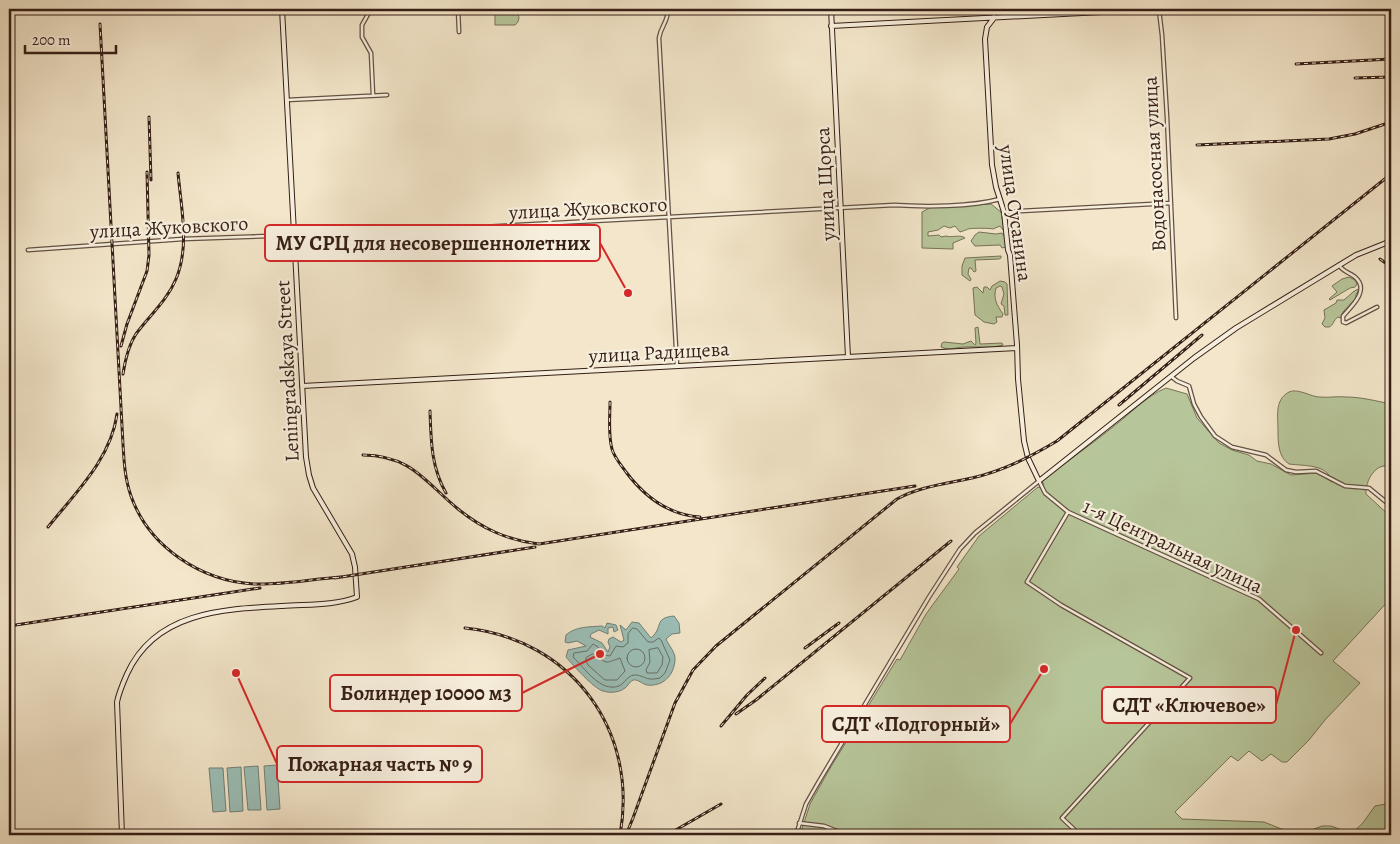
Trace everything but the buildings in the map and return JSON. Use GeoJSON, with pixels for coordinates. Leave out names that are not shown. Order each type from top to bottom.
{"type":"FeatureCollection","features":[{"type":"Feature","properties":{"kind":"street","name":"Leningradskaya Street"},"geometry":{"type":"LineString","coordinates":[[122,835],[117,702],[120,690],[132,664],[145,646],[166,630],[190,618],[223,611],[334,603],[357,597],[352,554],[320,501],[309,475],[305,443],[282,9]]}},
{"type":"Feature","properties":{"kind":"street"},"geometry":{"type":"LineString","coordinates":[[370,9],[362,25],[362,37],[371,53],[373,96]]}},
{"type":"Feature","properties":{"kind":"street"},"geometry":{"type":"LineString","coordinates":[[458,9],[459,32]]}},
{"type":"Feature","properties":{"kind":"street"},"geometry":{"type":"LineString","coordinates":[[668,9],[668,19],[660,30],[659,38],[667,151],[668,218],[677,366]]}},
{"type":"Feature","properties":{"kind":"street","name":"улица Щорса"},"geometry":{"type":"LineString","coordinates":[[831,9],[848,357]]}},
{"type":"Feature","properties":{"kind":"street","name":"улица Сусанина"},"geometry":{"type":"LineString","coordinates":[[993,9],[994,18],[988,27],[985,44],[992,165],[996,187],[1004,212],[1010,256],[1024,441],[1028,458],[1039,481]]}},
{"type":"Feature","properties":{"kind":"street","name":"Водонасосная улица"},"geometry":{"type":"LineString","coordinates":[[1158,9],[1162,35],[1176,318]]}},
{"type":"Feature","properties":{"kind":"street"},"geometry":{"type":"LineString","coordinates":[[831,26],[994,18],[1077,11],[1176,9]]}},
{"type":"Feature","properties":{"kind":"street"},"geometry":{"type":"LineString","coordinates":[[287,100],[387,95]]}},
{"type":"Feature","properties":{"kind":"street","name":"улица Жуковского"},"geometry":{"type":"LineString","coordinates":[[28,250],[183,239],[294,236],[894,205],[958,205],[1000,199]]}},
{"type":"Feature","properties":{"kind":"street"},"geometry":{"type":"LineString","coordinates":[[1004,212],[1171,203]]}},
{"type":"Feature","properties":{"kind":"street"},"geometry":{"type":"LineString","coordinates":[[796,835],[806,804],[824,772],[933,590],[960,548],[975,532],[1194,358],[1236,328],[1356,255],[1391,241]]}},
{"type":"Feature","properties":{"kind":"street"},"geometry":{"type":"LineString","coordinates":[[1339,265],[1347,274],[1353,275],[1358,280],[1360,287],[1358,299],[1342,319],[1346,323],[1377,307]]}},
{"type":"Feature","properties":{"kind":"street","name":"улица Радищева"},"geometry":{"type":"LineString","coordinates":[[302,386],[1017,348]]}},
{"type":"Feature","properties":{"kind":"street"},"geometry":{"type":"LineString","coordinates":[[1172,377],[1189,386],[1194,404],[1201,417],[1215,436],[1232,448],[1266,455],[1286,470],[1296,472],[1316,470],[1345,486],[1369,488],[1391,506]]}},
{"type":"Feature","properties":{"kind":"street","name":"1-я Центральная улица"},"geometry":{"type":"LineString","coordinates":[[1039,481],[1045,493],[1068,512],[1258,598],[1321,653]]}},
{"type":"Feature","properties":{"kind":"street"},"geometry":{"type":"LineString","coordinates":[[1068,512],[1027,582],[1061,605],[1190,678],[1062,818],[1080,835]]}},
{"type":"Feature","properties":{"kind":"street"},"geometry":{"type":"LineString","coordinates":[[799,823],[824,826],[847,835]]}},
{"type":"Feature","properties":{"kind":"green space"},"geometry":{"type":"Polygon","coordinates":[[[495,10],[516,11],[519,20],[515,25],[495,25],[495,10]]]}},
{"type":"Feature","properties":{"kind":"green space"},"geometry":{"type":"Polygon","coordinates":[[[991,204],[1001,212],[1003,230],[1000,226],[993,229],[970,229],[960,232],[955,226],[950,228],[944,226],[938,230],[928,232],[928,236],[958,236],[965,238],[953,243],[953,249],[922,248],[922,212],[931,207],[991,204]]]}},
{"type":"Feature","properties":{"kind":"green space"},"geometry":{"type":"Polygon","coordinates":[[[979,232],[1002,233],[1005,237],[1006,247],[1002,248],[1000,245],[975,246],[971,241],[979,232]]]}},
{"type":"Feature","properties":{"kind":"green space"},"geometry":{"type":"Polygon","coordinates":[[[1001,256],[999,259],[975,260],[976,271],[974,272],[969,268],[970,281],[962,275],[962,266],[965,258],[1001,256]]]}},
{"type":"Feature","properties":{"kind":"green space"},"geometry":{"type":"Polygon","coordinates":[[[1349,277],[1355,280],[1357,284],[1355,287],[1330,300],[1337,292],[1332,286],[1342,279],[1349,277]]]}},
{"type":"Feature","properties":{"kind":"green space"},"geometry":{"type":"Polygon","coordinates":[[[1000,281],[1007,284],[1008,315],[1005,315],[1004,306],[1001,304],[1004,294],[1000,286],[996,288],[995,299],[1003,314],[1002,317],[996,317],[997,322],[994,324],[984,322],[975,315],[973,288],[977,287],[983,293],[984,287],[990,290],[992,286],[1000,281]]]}},
{"type":"Feature","properties":{"kind":"green space"},"geometry":{"type":"Polygon","coordinates":[[[1358,289],[1356,298],[1343,312],[1341,318],[1338,317],[1331,326],[1325,327],[1322,324],[1325,318],[1324,310],[1336,303],[1337,300],[1344,300],[1358,289]]]}},
{"type":"Feature","properties":{"kind":"green space"},"geometry":{"type":"Polygon","coordinates":[[[978,327],[980,344],[1002,343],[1003,345],[950,349],[941,347],[944,342],[963,344],[971,341],[975,345],[975,328],[978,327]]]}},
{"type":"Feature","properties":{"kind":"green space"},"geometry":{"type":"Polygon","coordinates":[[[1166,388],[1187,394],[1197,418],[1219,443],[1232,450],[1249,455],[1257,461],[1271,464],[1291,475],[1318,473],[1332,482],[1330,476],[1321,469],[1289,464],[1285,461],[1279,444],[1278,415],[1282,397],[1290,392],[1297,391],[1319,397],[1368,399],[1391,404],[1391,467],[1381,467],[1372,473],[1367,483],[1366,494],[1391,517],[1391,598],[1333,661],[1360,683],[1287,762],[1282,762],[1271,754],[1262,761],[1249,751],[1238,761],[1231,756],[1175,812],[1182,819],[1264,822],[1289,832],[1298,833],[1322,826],[1331,826],[1342,830],[1355,830],[1362,824],[1375,806],[1391,803],[1391,835],[800,835],[810,804],[829,770],[897,659],[900,660],[926,614],[959,569],[957,567],[979,536],[1038,487],[1041,488],[1044,485],[1042,481],[1145,400],[1166,388]]]}},
{"type":"Feature","properties":{"kind":"water"},"geometry":{"type":"Polygon","coordinates":[[[674,616],[679,623],[680,633],[672,634],[666,639],[674,655],[674,666],[670,675],[658,684],[647,685],[633,680],[620,691],[603,691],[589,681],[566,657],[568,650],[586,646],[577,641],[565,642],[566,635],[574,630],[602,626],[605,628],[607,623],[616,625],[618,630],[614,632],[613,627],[608,628],[608,634],[599,630],[591,634],[590,637],[602,643],[608,652],[610,647],[609,639],[613,637],[621,642],[624,640],[620,625],[626,630],[632,622],[639,623],[651,638],[663,619],[674,616]]]}},
{"type":"Feature","properties":{"kind":"water"},"geometry":{"type":"Polygon","coordinates":[[[277,765],[280,809],[267,810],[264,766],[277,765]]]}},
{"type":"Feature","properties":{"kind":"water"},"geometry":{"type":"Polygon","coordinates":[[[258,766],[261,810],[248,810],[244,767],[258,766]]]}},
{"type":"Feature","properties":{"kind":"water"},"geometry":{"type":"Polygon","coordinates":[[[241,767],[243,811],[230,812],[227,768],[241,767]]]}},
{"type":"Feature","properties":{"kind":"water"},"geometry":{"type":"Polygon","coordinates":[[[209,768],[223,768],[226,811],[213,812],[209,768]]]}},
{"type":"Feature","properties":{"kind":"railway"},"geometry":{"type":"LineString","coordinates":[[100,24],[123,451],[126,477],[131,496],[139,514],[150,531],[164,545],[179,558],[215,576],[254,584],[287,583],[341,577]]}},
{"type":"Feature","properties":{"kind":"railway"},"geometry":{"type":"LineString","coordinates":[[1296,64],[1391,59]]}},
{"type":"Feature","properties":{"kind":"railway"},"geometry":{"type":"LineString","coordinates":[[1355,78],[1391,77]]}},
{"type":"Feature","properties":{"kind":"railway"},"geometry":{"type":"LineString","coordinates":[[149,117],[151,180]]}},
{"type":"Feature","properties":{"kind":"railway"},"geometry":{"type":"LineString","coordinates":[[1197,145],[1329,139],[1355,134],[1391,122]]}},
{"type":"Feature","properties":{"kind":"railway"},"geometry":{"type":"LineString","coordinates":[[121,346],[127,324],[147,271],[149,255],[147,172]]}},
{"type":"Feature","properties":{"kind":"railway"},"geometry":{"type":"LineString","coordinates":[[123,374],[127,354],[133,339],[168,294],[180,266],[184,240],[178,173]]}},
{"type":"Feature","properties":{"kind":"railway"},"geometry":{"type":"LineString","coordinates":[[626,835],[675,703],[693,670],[716,646],[897,499],[924,488],[995,472],[1057,441],[1391,174]]}},
{"type":"Feature","properties":{"kind":"railway"},"geometry":{"type":"LineString","coordinates":[[1380,259],[1391,267]]}},
{"type":"Feature","properties":{"kind":"railway"},"geometry":{"type":"LineString","coordinates":[[1119,405],[1202,335]]}},
{"type":"Feature","properties":{"kind":"railway"},"geometry":{"type":"LineString","coordinates":[[610,402],[612,449],[616,458],[633,481],[658,503],[678,512],[700,517]]}},
{"type":"Feature","properties":{"kind":"railway"},"geometry":{"type":"LineString","coordinates":[[430,411],[435,463],[437,473],[446,493]]}},
{"type":"Feature","properties":{"kind":"railway"},"geometry":{"type":"LineString","coordinates":[[48,527],[100,461],[113,430],[117,414]]}},
{"type":"Feature","properties":{"kind":"railway"},"geometry":{"type":"LineString","coordinates":[[363,455],[380,456],[406,465],[458,509],[486,528],[516,540],[539,544],[915,486]]}},
{"type":"Feature","properties":{"kind":"railway"},"geometry":{"type":"LineString","coordinates":[[736,714],[756,700],[951,541]]}},
{"type":"Feature","properties":{"kind":"railway"},"geometry":{"type":"LineString","coordinates":[[335,578],[535,547]]}},
{"type":"Feature","properties":{"kind":"railway"},"geometry":{"type":"LineString","coordinates":[[9,626],[260,588]]}},
{"type":"Feature","properties":{"kind":"railway"},"geometry":{"type":"LineString","coordinates":[[805,648],[839,623]]}},
{"type":"Feature","properties":{"kind":"railway"},"geometry":{"type":"LineString","coordinates":[[465,628],[503,636],[537,650],[566,671],[590,697],[608,727],[619,760],[623,797],[620,835]]}},
{"type":"Feature","properties":{"kind":"railway"},"geometry":{"type":"LineString","coordinates":[[721,726],[747,695],[765,678]]}},
{"type":"Feature","properties":{"kind":"railway"},"geometry":{"type":"LineString","coordinates":[[667,835],[721,804]]}},
{"type":"Feature","properties":{"kind":"place","name":"МУ СРЦ для несовершеннолетних"},"geometry":{"type":"Point","coordinates":[628,293]}},
{"type":"Feature","properties":{"kind":"place","name":"СДТ «Ключевое»"},"geometry":{"type":"Point","coordinates":[1296,630]}},
{"type":"Feature","properties":{"kind":"place","name":"Болиндер 10000 м3"},"geometry":{"type":"Point","coordinates":[600,654]}},
{"type":"Feature","properties":{"kind":"place","name":"СДТ «Подгорный»"},"geometry":{"type":"Point","coordinates":[1044,669]}},
{"type":"Feature","properties":{"kind":"place","name":"Пожарная часть № 9"},"geometry":{"type":"Point","coordinates":[236,673]}}]}
